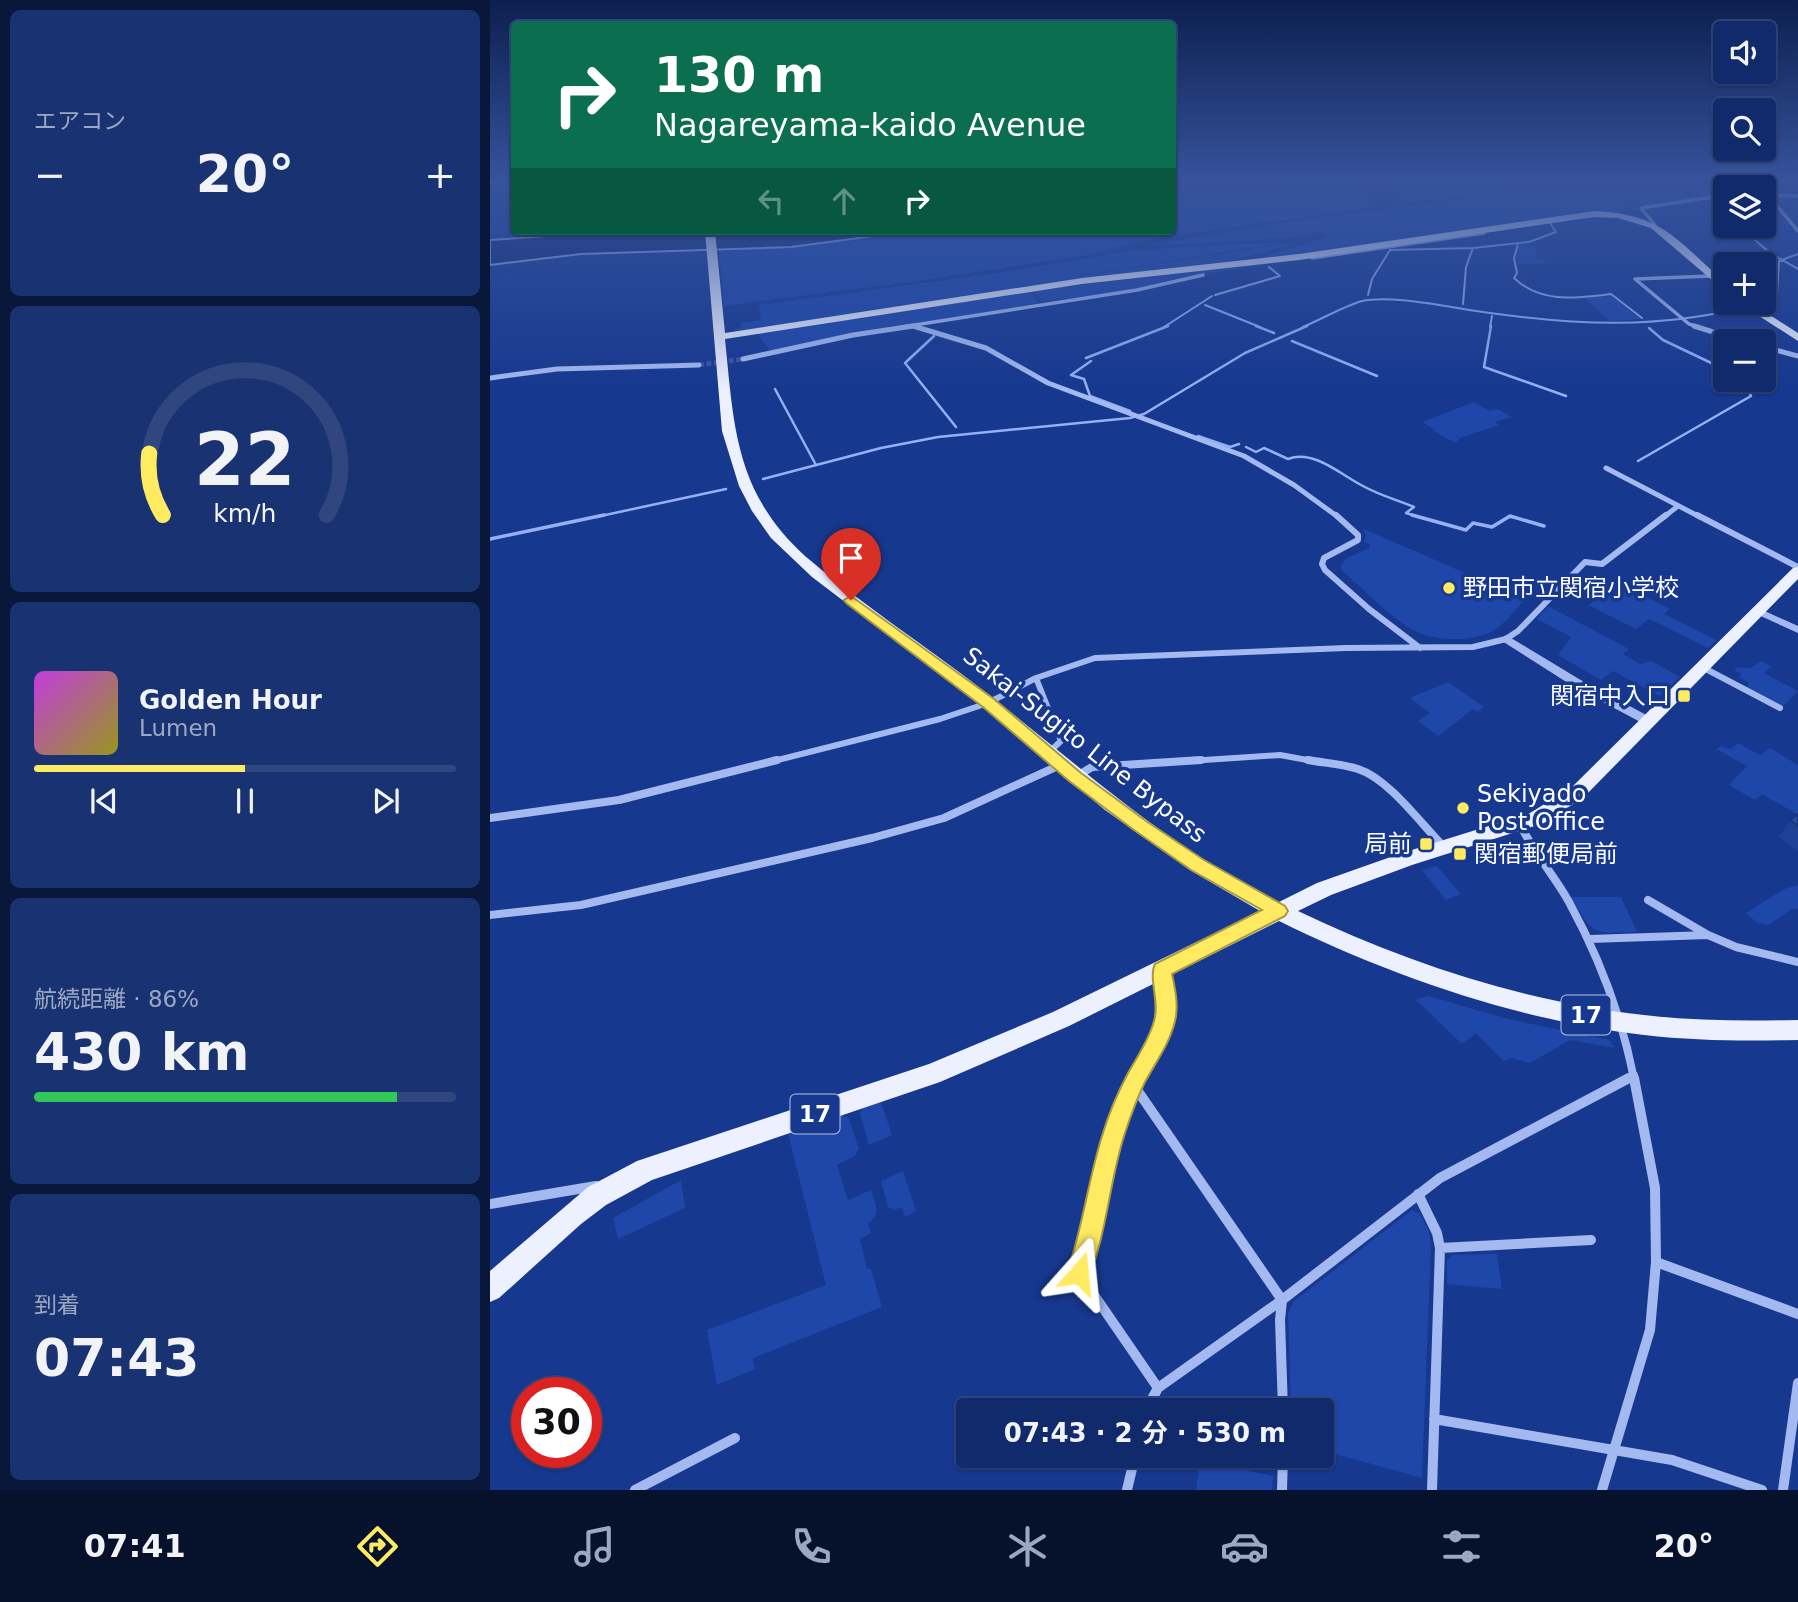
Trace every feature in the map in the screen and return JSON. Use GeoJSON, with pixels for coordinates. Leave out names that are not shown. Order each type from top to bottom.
{"type":"FeatureCollection","features":[{"type":"Feature","properties":{"kind":"main road","name":"Sakai-Sugito Line Bypass"},"geometry":{"type":"LineString","coordinates":[[712,250],[728,431],[748,494],[776,536],[833,586],[988,703],[1075,777],[1197,865],[1278,911],[1354,947],[1438,979],[1541,1007],[1619,1020],[1729,1031],[1798,1030]]}},
{"type":"Feature","properties":{"kind":"main road"},"geometry":{"type":"LineString","coordinates":[[719,331],[896,312],[1082,281],[1345,250]]}},
{"type":"Feature","properties":{"kind":"main road"},"geometry":{"type":"LineString","coordinates":[[1682,250],[1711,276]]}},
{"type":"Feature","properties":{"kind":"main road"},"geometry":{"type":"LineString","coordinates":[[1763,315],[1798,338]]}},
{"type":"Feature","properties":{"kind":"main road","name":"17"},"geometry":{"type":"LineString","coordinates":[[490,1289],[572,1215],[623,1181],[669,1161],[932,1074],[1051,1024],[1334,886],[1550,812],[1572,797],[1798,569]]}},
{"type":"Feature","properties":{"kind":"street"},"geometry":{"type":"LineString","coordinates":[[1300,260],[1371,250]]}},
{"type":"Feature","properties":{"kind":"street"},"geometry":{"type":"LineString","coordinates":[[743,359],[853,335],[1137,290],[1203,275]]}},
{"type":"Feature","properties":{"kind":"street"},"geometry":{"type":"LineString","coordinates":[[1711,276],[1635,279],[1687,323],[1713,332]]}},
{"type":"Feature","properties":{"kind":"street"},"geometry":{"type":"LineString","coordinates":[[913,326],[986,348],[1048,383],[1253,461],[1294,485],[1356,531],[1358,540],[1327,554],[1322,561],[1323,568],[1369,609],[1420,648]]}},
{"type":"Feature","properties":{"kind":"street"},"geometry":{"type":"LineString","coordinates":[[1776,350],[1798,356]]}},
{"type":"Feature","properties":{"kind":"street"},"geometry":{"type":"LineString","coordinates":[[490,377],[557,369],[699,365]]}},
{"type":"Feature","properties":{"kind":"street"},"geometry":{"type":"LineString","coordinates":[[1606,468],[1798,569]]}},
{"type":"Feature","properties":{"kind":"street"},"geometry":{"type":"LineString","coordinates":[[490,818],[619,800],[940,719],[988,703],[1036,678],[1096,658],[1346,648],[1473,648],[1506,639],[1518,631],[1585,562],[1602,565],[1678,506]]}},
{"type":"Feature","properties":{"kind":"street"},"geometry":{"type":"LineString","coordinates":[[1758,611],[1798,630]]}},
{"type":"Feature","properties":{"kind":"street"},"geometry":{"type":"LineString","coordinates":[[1506,639],[1574,682],[1648,721]]}},
{"type":"Feature","properties":{"kind":"street"},"geometry":{"type":"LineString","coordinates":[[1702,667],[1780,709]]}},
{"type":"Feature","properties":{"kind":"street"},"geometry":{"type":"LineString","coordinates":[[1036,678],[1061,741],[1047,753]]}},
{"type":"Feature","properties":{"kind":"street"},"geometry":{"type":"LineString","coordinates":[[1075,777],[1092,767],[1280,755],[1348,767],[1369,774],[1444,848]]}},
{"type":"Feature","properties":{"kind":"street"},"geometry":{"type":"LineString","coordinates":[[490,915],[581,905],[872,838],[955,814],[1060,765]]}},
{"type":"Feature","properties":{"kind":"street"},"geometry":{"type":"LineString","coordinates":[[1520,824],[1531,847],[1568,900],[1590,939],[1626,1038],[1655,1188],[1656,1262],[1650,1330],[1602,1490]]}},
{"type":"Feature","properties":{"kind":"street"},"geometry":{"type":"LineString","coordinates":[[1648,900],[1708,935],[1736,947],[1798,962]]}},
{"type":"Feature","properties":{"kind":"street"},"geometry":{"type":"LineString","coordinates":[[1590,939],[1708,935]]}},
{"type":"Feature","properties":{"kind":"street"},"geometry":{"type":"LineString","coordinates":[[1158,1388],[1079,1273],[1090,1240],[1098,1194],[1114,1132],[1133,1084],[1166,1018],[1167,1001],[1162,970]]}},
{"type":"Feature","properties":{"kind":"street"},"geometry":{"type":"LineString","coordinates":[[1153,1398],[1158,1388],[1282,1300],[1440,1178],[1634,1075]]}},
{"type":"Feature","properties":{"kind":"street"},"geometry":{"type":"LineString","coordinates":[[1133,1084],[1282,1300],[1280,1320],[1283,1398]]}},
{"type":"Feature","properties":{"kind":"street"},"geometry":{"type":"LineString","coordinates":[[490,1204],[623,1181]]}},
{"type":"Feature","properties":{"kind":"street"},"geometry":{"type":"LineString","coordinates":[[1418,1194],[1437,1233],[1440,1248],[1432,1490]]}},
{"type":"Feature","properties":{"kind":"street"},"geometry":{"type":"LineString","coordinates":[[1440,1248],[1591,1240]]}},
{"type":"Feature","properties":{"kind":"street"},"geometry":{"type":"LineString","coordinates":[[1656,1262],[1798,1314]]}},
{"type":"Feature","properties":{"kind":"street"},"geometry":{"type":"LineString","coordinates":[[1783,1490],[1798,1383]]}},
{"type":"Feature","properties":{"kind":"street"},"geometry":{"type":"LineString","coordinates":[[1434,1419],[1672,1460],[1762,1490]]}},
{"type":"Feature","properties":{"kind":"street"},"geometry":{"type":"LineString","coordinates":[[635,1490],[735,1438]]}},
{"type":"Feature","properties":{"kind":"street"},"geometry":{"type":"LineString","coordinates":[[1128,1490],[1133,1468]]}},
{"type":"Feature","properties":{"kind":"street"},"geometry":{"type":"LineString","coordinates":[[1282,1490],[1283,1468]]}},
{"type":"Feature","properties":{"kind":"shaded area"},"geometry":{"type":"Polygon","coordinates":[[[490,250],[715,250],[581,254],[490,265],[490,250]]]}},
{"type":"Feature","properties":{"kind":"shaded area"},"geometry":{"type":"Polygon","coordinates":[[[719,250],[1109,250],[1089,255],[911,282],[724,306],[719,250]]]}},
{"type":"Feature","properties":{"kind":"shaded area"},"geometry":{"type":"Polygon","coordinates":[[[1137,250],[1241,250],[1037,283],[1249,250],[1274,250],[1213,266],[737,331],[733,329],[741,328],[741,323],[761,320],[759,305],[983,275],[1137,250]]]}},
{"type":"Feature","properties":{"kind":"shaded area"},"geometry":{"type":"Polygon","coordinates":[[[1287,250],[1334,250],[1248,261],[1287,250]]]}},
{"type":"Feature","properties":{"kind":"shaded area"},"geometry":{"type":"Polygon","coordinates":[[[1367,250],[1183,277],[1120,292],[1041,302],[1033,291],[1367,250]]]}},
{"type":"Feature","properties":{"kind":"shaded area"},"geometry":{"type":"Polygon","coordinates":[[[1518,250],[1537,250],[1536,258],[1552,263],[1517,264],[1518,250]]]}},
{"type":"Feature","properties":{"kind":"shaded area"},"geometry":{"type":"Polygon","coordinates":[[[1031,291],[1039,303],[771,352],[757,333],[1031,291]]]}},
{"type":"Feature","properties":{"kind":"shaded area"},"geometry":{"type":"Polygon","coordinates":[[[1611,296],[1640,319],[1610,321],[1584,298],[1611,296]]]}},
{"type":"Feature","properties":{"kind":"shaded area"},"geometry":{"type":"Polygon","coordinates":[[[1474,402],[1490,411],[1498,409],[1512,417],[1495,422],[1499,425],[1460,438],[1455,443],[1422,422],[1474,402]]]}},
{"type":"Feature","properties":{"kind":"shaded area"},"geometry":{"type":"Polygon","coordinates":[[[1363,529],[1525,599],[1502,624],[1485,634],[1453,639],[1420,633],[1393,616],[1341,570],[1341,565],[1347,558],[1369,548],[1370,544],[1364,542],[1366,535],[1363,529]]]}},
{"type":"Feature","properties":{"kind":"shaded area"},"geometry":{"type":"Polygon","coordinates":[[[1619,583],[1670,609],[1664,614],[1716,640],[1708,648],[1649,619],[1636,629],[1588,605],[1619,583]]]}},
{"type":"Feature","properties":{"kind":"shaded area"},"geometry":{"type":"Polygon","coordinates":[[[1548,606],[1629,649],[1623,654],[1640,664],[1652,661],[1680,677],[1660,696],[1613,671],[1601,680],[1558,655],[1571,637],[1537,619],[1548,606]]]}},
{"type":"Feature","properties":{"kind":"shaded area"},"geometry":{"type":"Polygon","coordinates":[[[1761,661],[1772,666],[1764,673],[1798,691],[1783,706],[1746,687],[1749,683],[1739,677],[1742,674],[1734,670],[1737,667],[1750,668],[1761,661]]]}},
{"type":"Feature","properties":{"kind":"shaded area"},"geometry":{"type":"Polygon","coordinates":[[[1448,682],[1484,707],[1477,712],[1473,709],[1438,736],[1418,721],[1430,713],[1410,698],[1448,682]]]}},
{"type":"Feature","properties":{"kind":"shaded area"},"geometry":{"type":"Polygon","coordinates":[[[1738,743],[1760,755],[1770,748],[1798,765],[1798,815],[1762,794],[1755,800],[1729,785],[1747,766],[1716,749],[1720,746],[1731,749],[1738,743]]]}},
{"type":"Feature","properties":{"kind":"shaded area"},"geometry":{"type":"Polygon","coordinates":[[[1437,866],[1461,894],[1446,900],[1422,870],[1437,866]]]}},
{"type":"Feature","properties":{"kind":"shaded area"},"geometry":{"type":"Polygon","coordinates":[[[1798,885],[1798,909],[1792,909],[1768,925],[1757,923],[1746,913],[1784,889],[1798,885]]]}},
{"type":"Feature","properties":{"kind":"shaded area"},"geometry":{"type":"Polygon","coordinates":[[[1571,897],[1621,897],[1637,932],[1611,933],[1596,930],[1590,926],[1571,897]]]}},
{"type":"Feature","properties":{"kind":"shaded area"},"geometry":{"type":"Polygon","coordinates":[[[1428,996],[1508,1019],[1609,1040],[1616,1048],[1570,1040],[1530,1063],[1512,1058],[1504,1061],[1476,1033],[1462,1044],[1416,1000],[1428,996]]]}},
{"type":"Feature","properties":{"kind":"shaded area"},"geometry":{"type":"Polygon","coordinates":[[[881,1102],[892,1135],[869,1145],[860,1114],[864,1107],[881,1102]]]}},
{"type":"Feature","properties":{"kind":"shaded area"},"geometry":{"type":"Polygon","coordinates":[[[842,1115],[849,1118],[859,1149],[855,1156],[837,1165],[848,1200],[871,1190],[876,1212],[868,1223],[871,1233],[860,1239],[867,1269],[871,1269],[882,1307],[753,1358],[755,1369],[717,1385],[707,1330],[826,1285],[788,1133],[842,1115]]]}},
{"type":"Feature","properties":{"kind":"shaded area"},"geometry":{"type":"Polygon","coordinates":[[[903,1171],[916,1211],[905,1217],[902,1207],[895,1210],[888,1207],[881,1181],[903,1171]]]}},
{"type":"Feature","properties":{"kind":"shaded area"},"geometry":{"type":"Polygon","coordinates":[[[681,1180],[685,1208],[618,1239],[613,1218],[681,1180]]]}},
{"type":"Feature","properties":{"kind":"shaded area"},"geometry":{"type":"Polygon","coordinates":[[[1412,1210],[1420,1214],[1429,1231],[1431,1246],[1422,1478],[1334,1454],[1334,1398],[1291,1398],[1288,1313],[1294,1301],[1412,1210]]]}},
{"type":"Feature","properties":{"kind":"shaded area"},"geometry":{"type":"Polygon","coordinates":[[[1497,1254],[1502,1289],[1447,1284],[1447,1261],[1452,1255],[1497,1254]]]}},
{"type":"Feature","properties":{"kind":"shaded area"},"geometry":{"type":"Polygon","coordinates":[[[1199,1468],[1234,1468],[1273,1476],[1272,1490],[1196,1490],[1199,1468]]]}},
{"type":"Feature","properties":{"kind":"building"},"geometry":{"type":"Polygon","coordinates":[[[1798,814],[1798,826],[1790,820],[1798,814]]]}},
{"type":"Feature","properties":{"kind":"waterway"},"geometry":{"type":"LineString","coordinates":[[1368,295],[1372,279],[1390,250],[1409,250]]}},
{"type":"Feature","properties":{"kind":"waterway"},"geometry":{"type":"LineString","coordinates":[[1463,304],[1466,267],[1472,250]]}},
{"type":"Feature","properties":{"kind":"waterway"},"geometry":{"type":"LineString","coordinates":[[1516,250],[1514,258],[1517,273],[1514,278],[1536,292],[1560,297],[1611,294],[1642,318]]}},
{"type":"Feature","properties":{"kind":"waterway"},"geometry":{"type":"LineString","coordinates":[[1766,250],[1782,260]]}},
{"type":"Feature","properties":{"kind":"waterway"},"geometry":{"type":"LineString","coordinates":[[1782,260],[1798,254]]}},
{"type":"Feature","properties":{"kind":"waterway"},"geometry":{"type":"LineString","coordinates":[[1776,298],[1779,261],[1782,260]]}},
{"type":"Feature","properties":{"kind":"waterway"},"geometry":{"type":"LineString","coordinates":[[1782,260],[1798,269]]}},
{"type":"Feature","properties":{"kind":"waterway"},"geometry":{"type":"LineString","coordinates":[[1215,295],[1280,276],[1269,267]]}},
{"type":"Feature","properties":{"kind":"waterway"},"geometry":{"type":"LineString","coordinates":[[1164,327],[1212,296]]}},
{"type":"Feature","properties":{"kind":"waterway"},"geometry":{"type":"LineString","coordinates":[[1303,327],[1362,301],[1375,299],[1586,322],[1649,322],[1713,314]]}},
{"type":"Feature","properties":{"kind":"waterway"},"geometry":{"type":"LineString","coordinates":[[1205,305],[1260,327]]}},
{"type":"Feature","properties":{"kind":"waterway"},"geometry":{"type":"LineString","coordinates":[[1490,327],[1492,316]]}},
{"type":"Feature","properties":{"kind":"waterway"},"geometry":{"type":"LineString","coordinates":[[1086,358],[1168,326]]}},
{"type":"Feature","properties":{"kind":"waterway"},"geometry":{"type":"LineString","coordinates":[[1256,326],[1274,333]]}},
{"type":"Feature","properties":{"kind":"waterway"},"geometry":{"type":"LineString","coordinates":[[763,479],[881,448],[938,437],[1130,418],[1144,414],[1245,353],[1307,326]]}},
{"type":"Feature","properties":{"kind":"waterway"},"geometry":{"type":"LineString","coordinates":[[1491,326],[1484,367],[1566,396]]}},
{"type":"Feature","properties":{"kind":"waterway"},"geometry":{"type":"LineString","coordinates":[[1649,328],[1663,340],[1713,364]]}},
{"type":"Feature","properties":{"kind":"waterway"},"geometry":{"type":"LineString","coordinates":[[934,336],[905,363],[956,427]]}},
{"type":"Feature","properties":{"kind":"waterway"},"geometry":{"type":"LineString","coordinates":[[1292,341],[1377,376]]}},
{"type":"Feature","properties":{"kind":"waterway"},"geometry":{"type":"LineString","coordinates":[[1091,361],[1071,375],[1084,379],[1090,396],[1130,411]]}},
{"type":"Feature","properties":{"kind":"waterway"},"geometry":{"type":"LineString","coordinates":[[775,389],[816,465]]}},
{"type":"Feature","properties":{"kind":"waterway"},"geometry":{"type":"LineString","coordinates":[[1638,461],[1751,396],[1749,392]]}},
{"type":"Feature","properties":{"kind":"waterway"},"geometry":{"type":"LineString","coordinates":[[1198,436],[1230,447],[1239,444]]}},
{"type":"Feature","properties":{"kind":"waterway"},"geometry":{"type":"LineString","coordinates":[[1246,447],[1256,452],[1264,448],[1288,459],[1308,457],[1317,460],[1369,489],[1414,507],[1406,513],[1417,516]]}},
{"type":"Feature","properties":{"kind":"waterway"},"geometry":{"type":"LineString","coordinates":[[596,517],[726,489]]}},
{"type":"Feature","properties":{"kind":"waterway"},"geometry":{"type":"LineString","coordinates":[[490,539],[604,515]]}},
{"type":"Feature","properties":{"kind":"waterway"},"geometry":{"type":"LineString","coordinates":[[1412,515],[1417,516]]}},
{"type":"Feature","properties":{"kind":"waterway"},"geometry":{"type":"LineString","coordinates":[[1417,516],[1466,530],[1473,523],[1492,527],[1510,516],[1544,526]]}},
{"type":"Feature","properties":{"kind":"tunnel"},"geometry":{"type":"LineString","coordinates":[[699,365],[743,359]]}},
{"type":"Feature","properties":{"kind":"place","name":"野田市立関宿小学校"},"geometry":{"type":"Point","coordinates":[1449,588]}},
{"type":"Feature","properties":{"kind":"place","name":"関宿中入口"},"geometry":{"type":"Point","coordinates":[1684,696]}},
{"type":"Feature","properties":{"kind":"place","name":"Sekiyado Post Office"},"geometry":{"type":"Point","coordinates":[1463,808]}},
{"type":"Feature","properties":{"kind":"place","name":"局前"},"geometry":{"type":"Point","coordinates":[1426,844]}},
{"type":"Feature","properties":{"kind":"place","name":"関宿郵便局前"},"geometry":{"type":"Point","coordinates":[1460,854]}},
{"type":"Feature","properties":{"kind":"route"},"geometry":{"type":"LineString","coordinates":[[851,600],[988,703],[1075,777],[1140,825],[1197,865],[1278,911],[1162,970],[1167,1001],[1166,1018],[1133,1084],[1114,1132],[1098,1194],[1090,1240],[1079,1273]]}}]}
